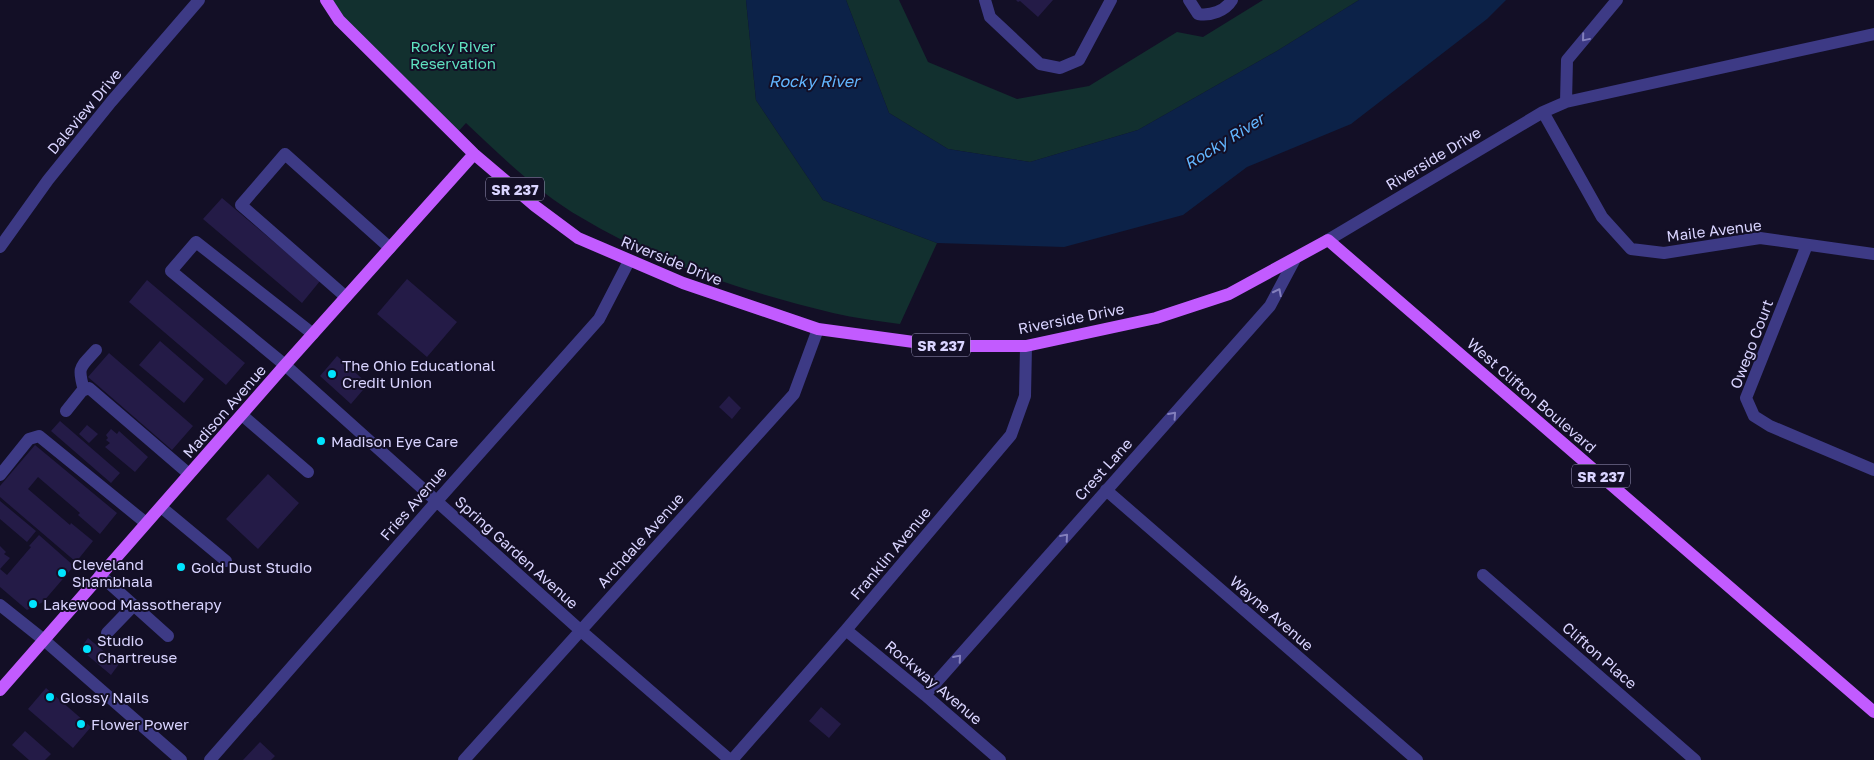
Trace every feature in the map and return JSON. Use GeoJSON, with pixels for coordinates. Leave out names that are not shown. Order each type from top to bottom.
{"type":"FeatureCollection","features":[{"type":"Feature","properties":{"kind":"main road","name":"Riverside Drive"},"geometry":{"type":"LineString","coordinates":[[326,0],[339,20],[474,154],[535,206],[578,238],[683,283],[818,329],[943,346],[1026,346],[1156,318],[1229,294],[1328,240]]}},
{"type":"Feature","properties":{"kind":"main road","name":"Madison Avenue"},"geometry":{"type":"LineString","coordinates":[[0,690],[285,365],[474,154]]}},
{"type":"Feature","properties":{"kind":"main road","name":"West Clifton Boulevard"},"geometry":{"type":"LineString","coordinates":[[1328,240],[1874,712]]}},
{"type":"Feature","properties":{"kind":"street","name":"Daleview Drive"},"geometry":{"type":"LineString","coordinates":[[0,247],[48,180],[111,102],[199,0]]}},
{"type":"Feature","properties":{"kind":"street"},"geometry":{"type":"LineString","coordinates":[[985,0],[990,17],[1040,64],[1060,68],[1079,60],[1111,0]]}},
{"type":"Feature","properties":{"kind":"street"},"geometry":{"type":"LineString","coordinates":[[1188,0],[1198,14],[1208,15],[1228,5],[1232,0]]}},
{"type":"Feature","properties":{"kind":"street"},"geometry":{"type":"LineString","coordinates":[[1566,102],[1567,60],[1616,0]]}},
{"type":"Feature","properties":{"kind":"street","name":"Riverside Drive"},"geometry":{"type":"LineString","coordinates":[[1328,240],[1543,112],[1566,102],[1874,34]]}},
{"type":"Feature","properties":{"kind":"street","name":"Maile Avenue"},"geometry":{"type":"LineString","coordinates":[[1543,112],[1602,217],[1631,250],[1664,253],[1760,238],[1874,254]]}},
{"type":"Feature","properties":{"kind":"street"},"geometry":{"type":"LineString","coordinates":[[346,297],[241,205],[286,154],[390,248]]}},
{"type":"Feature","properties":{"kind":"street","name":"Spring Garden Avenue"},"geometry":{"type":"LineString","coordinates":[[313,334],[196,242],[171,271],[285,365],[580,630],[731,760]]}},
{"type":"Feature","properties":{"kind":"street","name":"Owego Court"},"geometry":{"type":"LineString","coordinates":[[1807,244],[1746,398],[1754,416],[1770,426],[1873,470]]}},
{"type":"Feature","properties":{"kind":"street","name":"Crest Lane"},"geometry":{"type":"LineString","coordinates":[[925,695],[1270,306],[1295,259]]}},
{"type":"Feature","properties":{"kind":"street","name":"Fries Avenue"},"geometry":{"type":"LineString","coordinates":[[210,760],[599,319],[629,260]]}},
{"type":"Feature","properties":{"kind":"street","name":"Archdale Avenue"},"geometry":{"type":"LineString","coordinates":[[464,760],[794,394],[818,329]]}},
{"type":"Feature","properties":{"kind":"street","name":"Franklin Avenue"},"geometry":{"type":"LineString","coordinates":[[731,760],[846,630],[1011,435],[1026,396],[1026,346]]}},
{"type":"Feature","properties":{"kind":"street"},"geometry":{"type":"LineString","coordinates":[[84,390],[79,373],[82,366],[96,350]]}},
{"type":"Feature","properties":{"kind":"street"},"geometry":{"type":"LineString","coordinates":[[66,412],[84,390],[88,388],[190,474]]}},
{"type":"Feature","properties":{"kind":"street"},"geometry":{"type":"LineString","coordinates":[[242,415],[308,472]]}},
{"type":"Feature","properties":{"kind":"street"},"geometry":{"type":"LineString","coordinates":[[0,475],[29,439],[39,436],[146,524]]}},
{"type":"Feature","properties":{"kind":"street","name":"Wayne Avenue"},"geometry":{"type":"LineString","coordinates":[[1106,490],[1417,760]]}},
{"type":"Feature","properties":{"kind":"street"},"geometry":{"type":"LineString","coordinates":[[161,507],[226,561]]}},
{"type":"Feature","properties":{"kind":"street","name":"Clifton Place"},"geometry":{"type":"LineString","coordinates":[[1483,575],[1695,760]]}},
{"type":"Feature","properties":{"kind":"street"},"geometry":{"type":"LineString","coordinates":[[100,576],[168,636]]}},
{"type":"Feature","properties":{"kind":"street"},"geometry":{"type":"LineString","coordinates":[[0,605],[44,640],[181,760]]}},
{"type":"Feature","properties":{"kind":"street"},"geometry":{"type":"LineString","coordinates":[[107,633],[134,605]]}},
{"type":"Feature","properties":{"kind":"street","name":"Rockway Avenue"},"geometry":{"type":"LineString","coordinates":[[846,630],[1000,760]]}},
{"type":"Feature","properties":{"kind":"green space","name":"Rocky River Reservation"},"geometry":{"type":"Polygon","coordinates":[[[327,0],[746,0],[756,100],[823,200],[937,243],[900,324],[833,313],[736,286],[672,263],[582,218],[536,186],[466,123],[456,134],[327,0]]]}},
{"type":"Feature","properties":{"kind":"green space"},"geometry":{"type":"Polygon","coordinates":[[[846,0],[899,0],[928,62],[1017,99],[1089,86],[1177,32],[1203,37],[1263,0],[1359,0],[1277,51],[1138,130],[1030,162],[948,149],[889,113],[846,0]]]}},
{"type":"Feature","properties":{"kind":"water","name":"Rocky River"},"geometry":{"type":"Polygon","coordinates":[[[746,0],[846,0],[889,113],[948,149],[1030,162],[1138,130],[1277,51],[1359,0],[1506,0],[1487,19],[1351,124],[1247,167],[1183,215],[1064,247],[937,243],[823,200],[756,100],[746,0]]]}},
{"type":"Feature","properties":{"kind":"building"},"geometry":{"type":"Polygon","coordinates":[[[1016,0],[1053,0],[1038,17],[1020,1],[1016,0]]]}},
{"type":"Feature","properties":{"kind":"building"},"geometry":{"type":"Polygon","coordinates":[[[222,198],[320,281],[302,303],[203,219],[222,198]]]}},
{"type":"Feature","properties":{"kind":"building"},"geometry":{"type":"Polygon","coordinates":[[[407,279],[457,322],[427,357],[377,314],[407,279]]]}},
{"type":"Feature","properties":{"kind":"building"},"geometry":{"type":"Polygon","coordinates":[[[147,280],[245,363],[226,385],[129,302],[147,280]]]}},
{"type":"Feature","properties":{"kind":"building"},"geometry":{"type":"Polygon","coordinates":[[[160,341],[204,379],[184,403],[139,365],[160,341]]]}},
{"type":"Feature","properties":{"kind":"building"},"geometry":{"type":"Polygon","coordinates":[[[109,353],[193,426],[172,450],[88,377],[109,353]]]}},
{"type":"Feature","properties":{"kind":"building"},"geometry":{"type":"Polygon","coordinates":[[[337,356],[368,384],[351,404],[320,376],[337,356]]]}},
{"type":"Feature","properties":{"kind":"building"},"geometry":{"type":"Polygon","coordinates":[[[729,396],[741,408],[732,419],[719,407],[729,396]]]}},
{"type":"Feature","properties":{"kind":"building"},"geometry":{"type":"Polygon","coordinates":[[[60,421],[120,473],[111,483],[51,431],[60,421]]]}},
{"type":"Feature","properties":{"kind":"building"},"geometry":{"type":"Polygon","coordinates":[[[87,425],[98,434],[89,443],[79,434],[87,425]]]}},
{"type":"Feature","properties":{"kind":"building"},"geometry":{"type":"Polygon","coordinates":[[[111,429],[117,434],[119,431],[148,457],[135,472],[105,447],[110,443],[106,440],[108,438],[106,435],[111,429]]]}},
{"type":"Feature","properties":{"kind":"building"},"geometry":{"type":"Polygon","coordinates":[[[35,445],[117,513],[100,534],[78,515],[80,513],[38,477],[28,489],[70,525],[71,523],[93,541],[76,562],[0,497],[0,486],[35,445]]]}},
{"type":"Feature","properties":{"kind":"building"},"geometry":{"type":"Polygon","coordinates":[[[268,474],[299,503],[258,549],[226,519],[268,474]]]}},
{"type":"Feature","properties":{"kind":"building"},"geometry":{"type":"Polygon","coordinates":[[[0,501],[36,531],[27,542],[0,519],[0,501]]]}},
{"type":"Feature","properties":{"kind":"building"},"geometry":{"type":"Polygon","coordinates":[[[39,535],[74,566],[43,602],[27,610],[0,587],[0,569],[7,575],[39,535]]]}},
{"type":"Feature","properties":{"kind":"building"},"geometry":{"type":"Polygon","coordinates":[[[0,546],[6,552],[4,554],[10,558],[0,569],[0,546]]]}},
{"type":"Feature","properties":{"kind":"building"},"geometry":{"type":"Polygon","coordinates":[[[88,638],[119,664],[111,675],[80,649],[88,638]]]}},
{"type":"Feature","properties":{"kind":"building"},"geometry":{"type":"Polygon","coordinates":[[[46,688],[91,727],[73,748],[28,709],[46,688]]]}},
{"type":"Feature","properties":{"kind":"building"},"geometry":{"type":"Polygon","coordinates":[[[821,707],[841,724],[829,738],[809,721],[821,707]]]}},
{"type":"Feature","properties":{"kind":"building"},"geometry":{"type":"Polygon","coordinates":[[[25,731],[51,754],[45,760],[29,760],[12,745],[25,731]]]}},
{"type":"Feature","properties":{"kind":"building"},"geometry":{"type":"Polygon","coordinates":[[[260,742],[275,756],[271,760],[243,760],[260,742]]]}},
{"type":"Feature","properties":{"kind":"place","name":"The Ohio Educational Credit Union"},"geometry":{"type":"Point","coordinates":[332,374]}},
{"type":"Feature","properties":{"kind":"place","name":"Madison Eye Care"},"geometry":{"type":"Point","coordinates":[321,441]}},
{"type":"Feature","properties":{"kind":"place","name":"Gold Dust Studio"},"geometry":{"type":"Point","coordinates":[181,567]}},
{"type":"Feature","properties":{"kind":"place","name":"Cleveland Shambhala"},"geometry":{"type":"Point","coordinates":[62,573]}},
{"type":"Feature","properties":{"kind":"place","name":"Lakewood Massotherapy"},"geometry":{"type":"Point","coordinates":[33,604]}},
{"type":"Feature","properties":{"kind":"place","name":"Studio Chartreuse"},"geometry":{"type":"Point","coordinates":[87,649]}},
{"type":"Feature","properties":{"kind":"place","name":"Glossy Nails"},"geometry":{"type":"Point","coordinates":[50,697]}},
{"type":"Feature","properties":{"kind":"place","name":"Flower Power"},"geometry":{"type":"Point","coordinates":[81,724]}}]}
